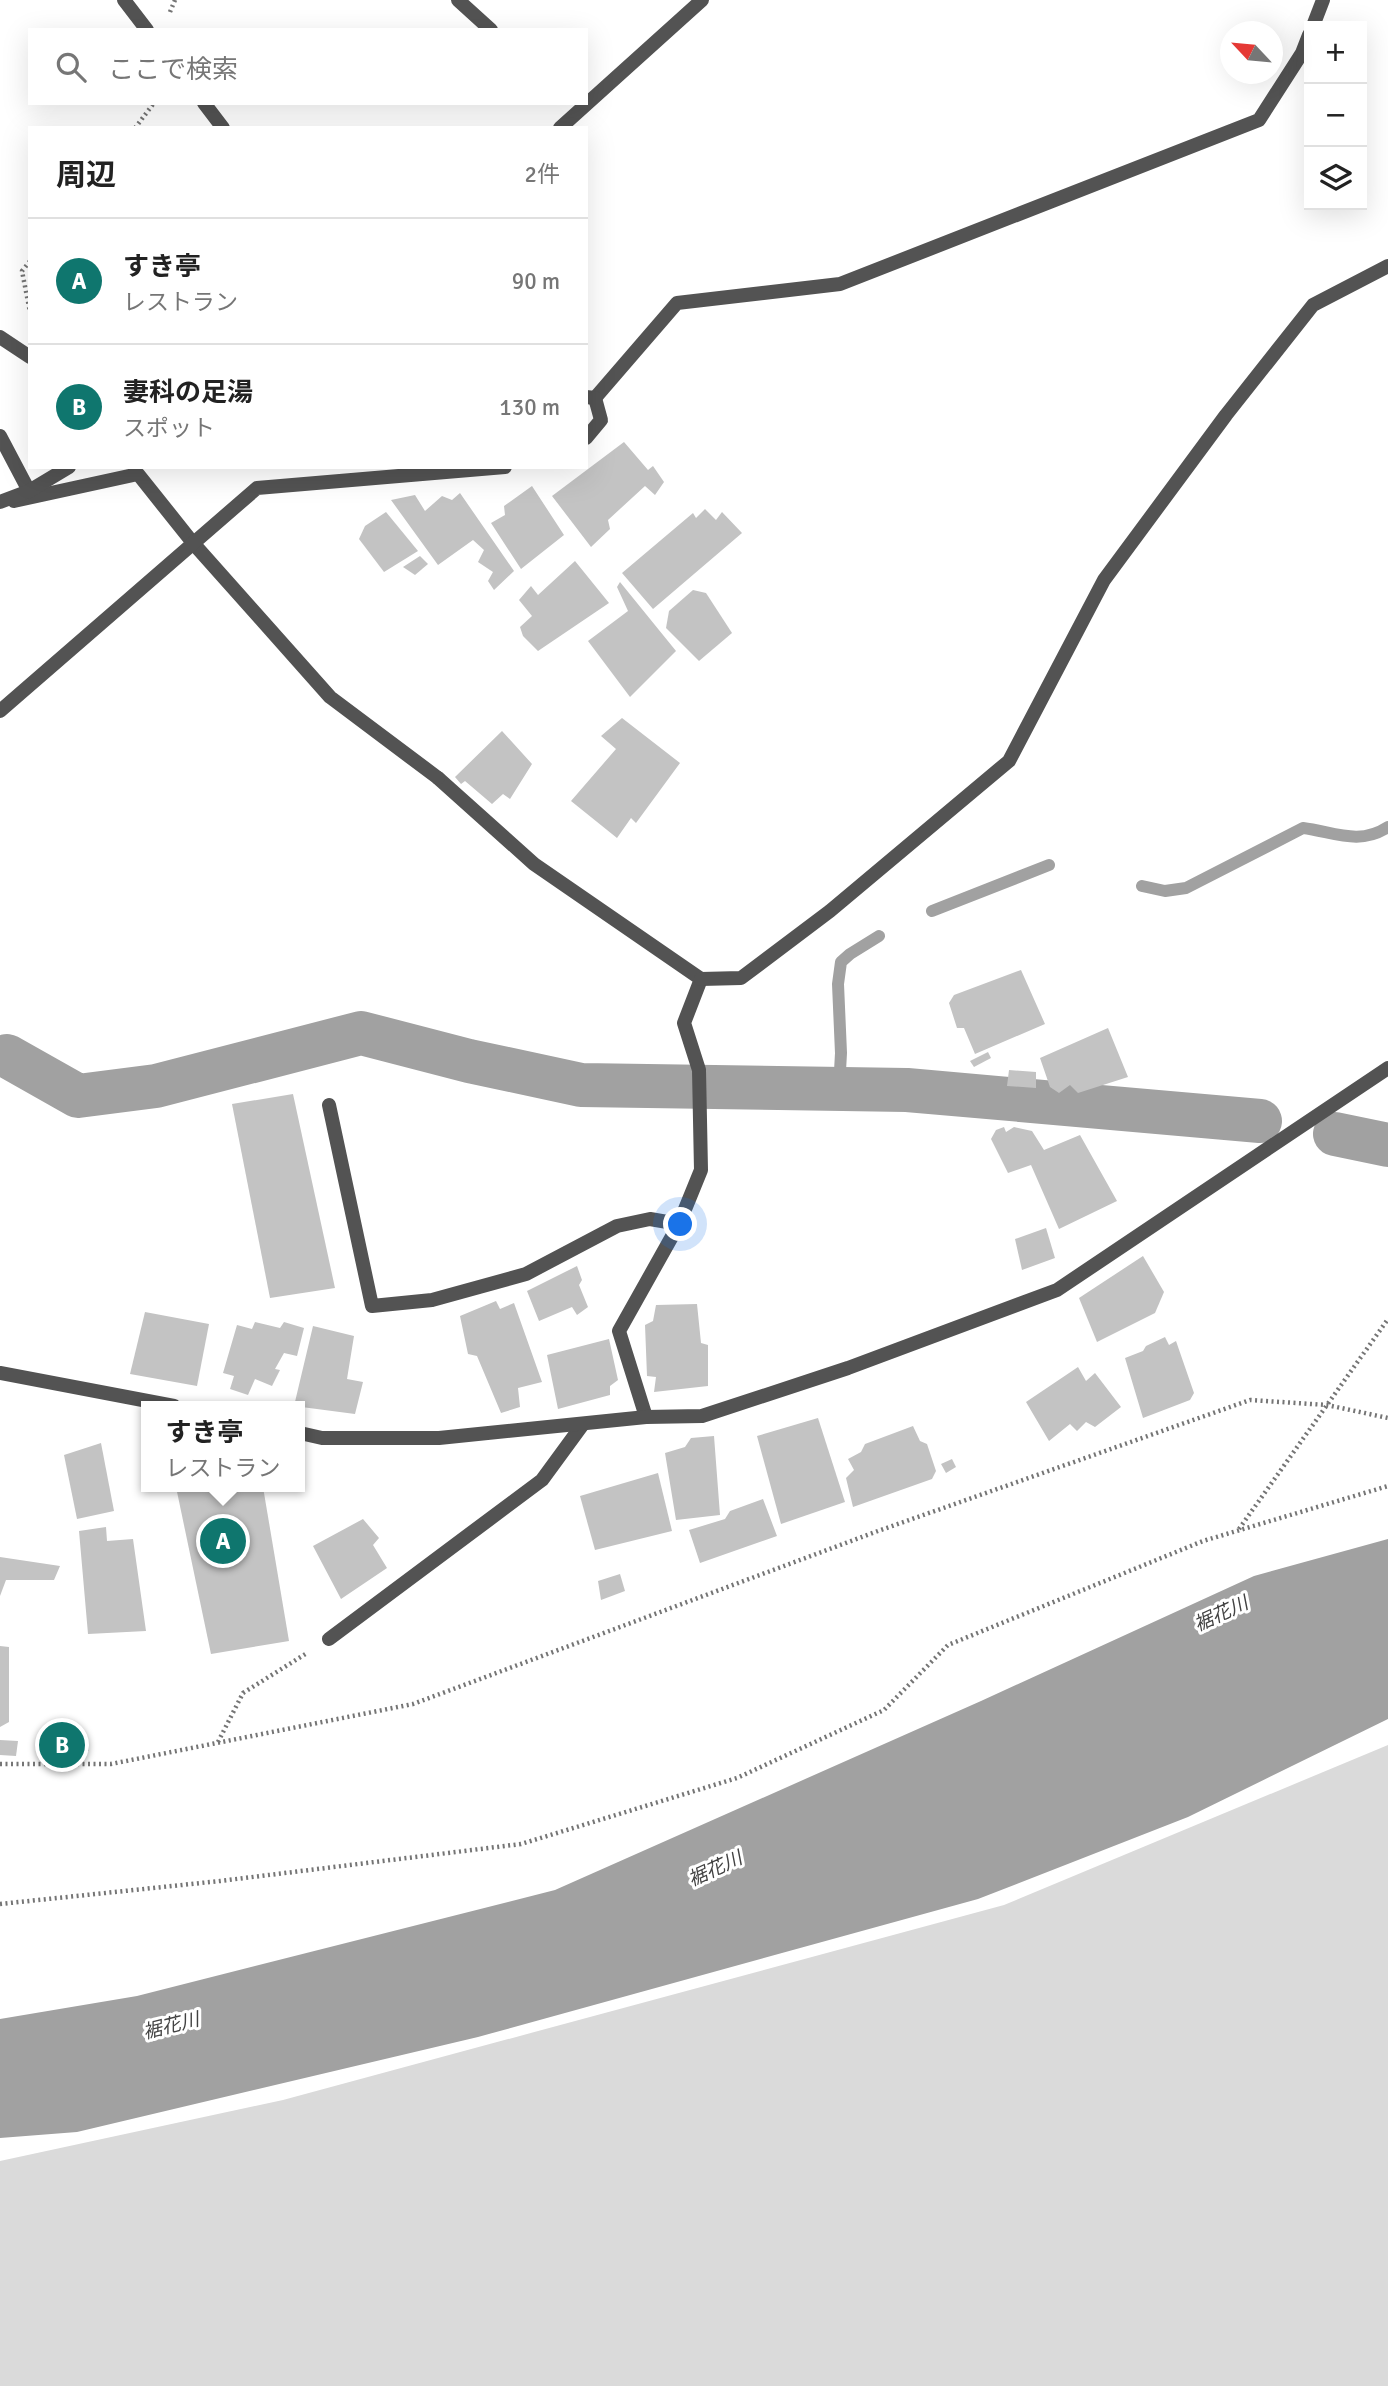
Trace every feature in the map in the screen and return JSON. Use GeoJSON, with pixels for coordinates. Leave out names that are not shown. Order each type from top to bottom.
{"type":"FeatureCollection","features":[{"type":"Feature","properties":{"kind":"street"},"geometry":{"type":"LineString","coordinates":[[124,0],[145,28]]}},
{"type":"Feature","properties":{"kind":"street"},"geometry":{"type":"LineString","coordinates":[[458,0],[489,28]]}},
{"type":"Feature","properties":{"kind":"street"},"geometry":{"type":"LineString","coordinates":[[588,97],[702,0]]}},
{"type":"Feature","properties":{"kind":"street"},"geometry":{"type":"LineString","coordinates":[[1315,21],[1323,0]]}},
{"type":"Feature","properties":{"kind":"street"},"geometry":{"type":"LineString","coordinates":[[588,436],[601,420],[591,398],[677,303],[840,284],[1259,120],[1304,48]]}},
{"type":"Feature","properties":{"kind":"street"},"geometry":{"type":"LineString","coordinates":[[206,105],[221,126]]}},
{"type":"Feature","properties":{"kind":"street"},"geometry":{"type":"LineString","coordinates":[[562,126],[576,107]]}},
{"type":"Feature","properties":{"kind":"street"},"geometry":{"type":"LineString","coordinates":[[0,503],[138,474],[193,543],[330,697],[438,778],[534,864],[701,979],[741,978],[830,911],[1009,761],[1104,580],[1226,415],[1312,304],[1388,266]]}},
{"type":"Feature","properties":{"kind":"street"},"geometry":{"type":"LineString","coordinates":[[0,337],[28,356]]}},
{"type":"Feature","properties":{"kind":"street"},"geometry":{"type":"LineString","coordinates":[[0,436],[29,491]]}},
{"type":"Feature","properties":{"kind":"street"},"geometry":{"type":"LineString","coordinates":[[0,503],[29,491],[66,469]]}},
{"type":"Feature","properties":{"kind":"street"},"geometry":{"type":"LineString","coordinates":[[0,710],[257,488],[481,469]]}},
{"type":"Feature","properties":{"kind":"street"},"geometry":{"type":"LineString","coordinates":[[646,1417],[619,1331],[679,1224],[701,1170],[699,1070],[684,1023],[701,979]]}},
{"type":"Feature","properties":{"kind":"street"},"geometry":{"type":"LineString","coordinates":[[305,1434],[322,1438],[439,1438],[646,1417],[702,1416],[848,1368],[1057,1290],[1388,1068]]}},
{"type":"Feature","properties":{"kind":"street"},"geometry":{"type":"LineString","coordinates":[[329,1105],[372,1306],[432,1300],[526,1274],[617,1226],[650,1219],[679,1224]]}},
{"type":"Feature","properties":{"kind":"street"},"geometry":{"type":"LineString","coordinates":[[0,1373],[148,1401]]}},
{"type":"Feature","properties":{"kind":"street"},"geometry":{"type":"LineString","coordinates":[[329,1639],[542,1480],[583,1424]]}},
{"type":"Feature","properties":{"kind":"path"},"geometry":{"type":"LineString","coordinates":[[137,126],[152,105]]}},
{"type":"Feature","properties":{"kind":"path"},"geometry":{"type":"LineString","coordinates":[[28,264],[22,271],[28,302]]}},
{"type":"Feature","properties":{"kind":"path"},"geometry":{"type":"LineString","coordinates":[[1238,1530],[1388,1319]]}},
{"type":"Feature","properties":{"kind":"path"},"geometry":{"type":"LineString","coordinates":[[0,1764],[111,1764],[413,1704],[878,1531],[1250,1400],[1326,1405],[1388,1418]]}},
{"type":"Feature","properties":{"kind":"path"},"geometry":{"type":"LineString","coordinates":[[0,1903],[220,1881],[521,1844],[737,1778],[884,1710],[948,1645],[1203,1541],[1388,1486]]}},
{"type":"Feature","properties":{"kind":"path"},"geometry":{"type":"LineString","coordinates":[[217,1743],[243,1693],[329,1639]]}},
{"type":"Feature","properties":{"kind":"shaded area"},"geometry":{"type":"Polygon","coordinates":[[[1388,1745],[1388,2386],[0,2386],[0,2161],[283,2100],[1004,1905],[1388,1745]]]}},
{"type":"Feature","properties":{"kind":"water","name":"裾花川"},"geometry":{"type":"Polygon","coordinates":[[[1388,1539],[1388,1719],[1188,1817],[978,1899],[478,2037],[77,2132],[0,2138],[0,2019],[137,1996],[555,1890],[981,1701],[1254,1576],[1388,1539]]]}},
{"type":"Feature","properties":{"kind":"building"},"geometry":{"type":"Polygon","coordinates":[[[624,442],[648,470],[653,466],[664,482],[655,495],[645,486],[608,520],[610,529],[591,547],[552,496],[624,442]]]}},
{"type":"Feature","properties":{"kind":"building"},"geometry":{"type":"Polygon","coordinates":[[[532,486],[564,535],[521,569],[491,523],[505,515],[504,506],[532,486]]]}},
{"type":"Feature","properties":{"kind":"building"},"geometry":{"type":"Polygon","coordinates":[[[460,493],[514,571],[494,590],[488,581],[493,572],[478,562],[484,550],[473,540],[438,565],[391,500],[415,495],[425,511],[442,496],[452,500],[460,493]]]}},
{"type":"Feature","properties":{"kind":"building"},"geometry":{"type":"Polygon","coordinates":[[[705,509],[716,520],[722,512],[742,533],[653,609],[622,573],[693,513],[696,518],[705,509]]]}},
{"type":"Feature","properties":{"kind":"building"},"geometry":{"type":"Polygon","coordinates":[[[386,512],[418,551],[384,572],[359,539],[365,526],[386,512]]]}},
{"type":"Feature","properties":{"kind":"building"},"geometry":{"type":"Polygon","coordinates":[[[420,556],[428,564],[415,575],[403,567],[420,556]]]}},
{"type":"Feature","properties":{"kind":"building"},"geometry":{"type":"Polygon","coordinates":[[[575,561],[609,603],[538,651],[523,636],[520,627],[532,616],[519,600],[531,586],[538,595],[575,561]]]}},
{"type":"Feature","properties":{"kind":"building"},"geometry":{"type":"Polygon","coordinates":[[[620,582],[676,651],[630,697],[588,641],[628,611],[617,587],[620,582]]]}},
{"type":"Feature","properties":{"kind":"building"},"geometry":{"type":"Polygon","coordinates":[[[693,590],[706,593],[732,633],[699,661],[666,628],[669,611],[693,590]]]}},
{"type":"Feature","properties":{"kind":"building"},"geometry":{"type":"Polygon","coordinates":[[[622,718],[680,763],[636,823],[631,818],[617,838],[571,801],[616,749],[601,736],[622,718]]]}},
{"type":"Feature","properties":{"kind":"building"},"geometry":{"type":"Polygon","coordinates":[[[502,731],[532,764],[510,799],[503,794],[492,804],[465,781],[461,784],[455,777],[502,731]]]}},
{"type":"Feature","properties":{"kind":"building"},"geometry":{"type":"Polygon","coordinates":[[[1021,970],[1045,1024],[975,1054],[964,1028],[957,1028],[949,1003],[954,995],[1021,970]]]}},
{"type":"Feature","properties":{"kind":"building"},"geometry":{"type":"Polygon","coordinates":[[[1108,1028],[1128,1077],[1078,1093],[1070,1085],[1059,1093],[1050,1087],[1040,1058],[1108,1028]]]}},
{"type":"Feature","properties":{"kind":"building"},"geometry":{"type":"Polygon","coordinates":[[[988,1052],[991,1058],[974,1067],[970,1061],[988,1052]]]}},
{"type":"Feature","properties":{"kind":"building"},"geometry":{"type":"Polygon","coordinates":[[[1009,1070],[1036,1072],[1036,1088],[1007,1086],[1009,1070]]]}},
{"type":"Feature","properties":{"kind":"building"},"geometry":{"type":"Polygon","coordinates":[[[293,1094],[335,1288],[270,1298],[232,1104],[293,1094]]]}},
{"type":"Feature","properties":{"kind":"building"},"geometry":{"type":"Polygon","coordinates":[[[1004,1127],[1006,1132],[1014,1127],[1032,1131],[1044,1150],[1080,1135],[1117,1201],[1059,1229],[1031,1165],[1008,1173],[991,1139],[996,1130],[1004,1127]]]}},
{"type":"Feature","properties":{"kind":"building"},"geometry":{"type":"Polygon","coordinates":[[[1046,1228],[1055,1258],[1022,1270],[1015,1239],[1046,1228]]]}},
{"type":"Feature","properties":{"kind":"building"},"geometry":{"type":"Polygon","coordinates":[[[1143,1256],[1164,1292],[1155,1313],[1097,1342],[1079,1298],[1143,1256]]]}},
{"type":"Feature","properties":{"kind":"building"},"geometry":{"type":"Polygon","coordinates":[[[577,1266],[582,1280],[579,1285],[588,1307],[577,1315],[572,1307],[539,1321],[527,1291],[577,1266]]]}},
{"type":"Feature","properties":{"kind":"building"},"geometry":{"type":"Polygon","coordinates":[[[496,1301],[500,1309],[514,1303],[542,1382],[518,1388],[520,1407],[501,1413],[477,1356],[468,1354],[460,1316],[496,1301]]]}},
{"type":"Feature","properties":{"kind":"building"},"geometry":{"type":"Polygon","coordinates":[[[697,1304],[701,1343],[708,1345],[708,1386],[654,1392],[656,1377],[647,1376],[645,1325],[653,1321],[656,1305],[697,1304]]]}},
{"type":"Feature","properties":{"kind":"building"},"geometry":{"type":"Polygon","coordinates":[[[145,1312],[209,1324],[197,1386],[130,1374],[145,1312]]]}},
{"type":"Feature","properties":{"kind":"building"},"geometry":{"type":"Polygon","coordinates":[[[255,1322],[280,1328],[284,1322],[304,1328],[297,1356],[284,1353],[275,1369],[280,1370],[272,1386],[255,1379],[248,1395],[230,1389],[234,1376],[223,1373],[237,1325],[252,1329],[255,1322]]]}},
{"type":"Feature","properties":{"kind":"building"},"geometry":{"type":"Polygon","coordinates":[[[313,1326],[354,1336],[347,1379],[363,1382],[355,1414],[305,1407],[305,1401],[295,1401],[313,1326]]]}},
{"type":"Feature","properties":{"kind":"building"},"geometry":{"type":"Polygon","coordinates":[[[1165,1337],[1169,1345],[1176,1341],[1194,1393],[1190,1400],[1143,1418],[1125,1358],[1143,1351],[1146,1346],[1165,1337]]]}},
{"type":"Feature","properties":{"kind":"building"},"geometry":{"type":"Polygon","coordinates":[[[609,1339],[618,1380],[610,1386],[610,1395],[558,1409],[547,1355],[609,1339]]]}},
{"type":"Feature","properties":{"kind":"building"},"geometry":{"type":"Polygon","coordinates":[[[1078,1367],[1086,1381],[1095,1373],[1121,1407],[1095,1427],[1086,1422],[1077,1431],[1070,1424],[1049,1441],[1026,1402],[1078,1367]]]}},
{"type":"Feature","properties":{"kind":"building"},"geometry":{"type":"Polygon","coordinates":[[[818,1418],[845,1502],[781,1524],[757,1436],[818,1418]]]}},
{"type":"Feature","properties":{"kind":"building"},"geometry":{"type":"Polygon","coordinates":[[[913,1426],[920,1441],[927,1444],[936,1471],[932,1479],[853,1507],[846,1478],[854,1470],[848,1459],[861,1452],[865,1444],[913,1426]]]}},
{"type":"Feature","properties":{"kind":"building"},"geometry":{"type":"Polygon","coordinates":[[[714,1436],[720,1515],[676,1520],[665,1453],[685,1447],[691,1438],[714,1436]]]}},
{"type":"Feature","properties":{"kind":"building"},"geometry":{"type":"Polygon","coordinates":[[[101,1443],[114,1511],[77,1519],[64,1455],[101,1443]]]}},
{"type":"Feature","properties":{"kind":"building"},"geometry":{"type":"Polygon","coordinates":[[[952,1459],[956,1467],[946,1473],[941,1464],[952,1459]]]}},
{"type":"Feature","properties":{"kind":"building"},"geometry":{"type":"Polygon","coordinates":[[[658,1473],[672,1531],[595,1550],[580,1496],[658,1473]]]}},
{"type":"Feature","properties":{"kind":"building"},"geometry":{"type":"Polygon","coordinates":[[[177,1492],[264,1492],[289,1641],[211,1654],[177,1492]]]}},
{"type":"Feature","properties":{"kind":"building"},"geometry":{"type":"Polygon","coordinates":[[[763,1499],[777,1536],[700,1563],[689,1530],[725,1519],[730,1511],[763,1499]]]}},
{"type":"Feature","properties":{"kind":"building"},"geometry":{"type":"Polygon","coordinates":[[[363,1519],[379,1538],[373,1545],[387,1568],[341,1599],[313,1546],[363,1519]]]}},
{"type":"Feature","properties":{"kind":"building"},"geometry":{"type":"Polygon","coordinates":[[[106,1527],[107,1541],[133,1539],[146,1631],[88,1634],[79,1531],[106,1527]]]}},
{"type":"Feature","properties":{"kind":"building"},"geometry":{"type":"Polygon","coordinates":[[[0,1557],[60,1566],[54,1580],[6,1580],[0,1596],[0,1557]]]}},
{"type":"Feature","properties":{"kind":"building"},"geometry":{"type":"Polygon","coordinates":[[[620,1574],[625,1591],[601,1600],[598,1581],[620,1574]]]}},
{"type":"Feature","properties":{"kind":"building"},"geometry":{"type":"Polygon","coordinates":[[[0,1646],[9,1647],[9,1722],[0,1727],[0,1646]]]}},
{"type":"Feature","properties":{"kind":"building"},"geometry":{"type":"Polygon","coordinates":[[[87,1735],[89,1751],[39,1753],[41,1738],[87,1735]]]}},
{"type":"Feature","properties":{"kind":"building"},"geometry":{"type":"Polygon","coordinates":[[[0,1740],[18,1741],[16,1756],[0,1755],[0,1740]]]}},
{"type":"Feature","properties":{"kind":"waterway"},"geometry":{"type":"LineString","coordinates":[[1142,886],[1165,891],[1186,888],[1303,828],[1357,837],[1377,833],[1388,827]]}},
{"type":"Feature","properties":{"kind":"waterway"},"geometry":{"type":"LineString","coordinates":[[932,911],[1049,865]]}},
{"type":"Feature","properties":{"kind":"waterway"},"geometry":{"type":"LineString","coordinates":[[839,1089],[841,1053],[838,984],[841,962],[879,936]]}},
{"type":"Feature","properties":{"kind":"waterway"},"geometry":{"type":"LineString","coordinates":[[7,1056],[78,1096],[156,1086],[361,1033],[469,1061],[581,1085],[907,1090],[1260,1121]]}},
{"type":"Feature","properties":{"kind":"waterway"},"geometry":{"type":"LineString","coordinates":[[1335,1134],[1388,1145]]}},
{"type":"Feature","properties":{"kind":"place","name":"すき亭"},"geometry":{"type":"Point","coordinates":[223,1541]}},
{"type":"Feature","properties":{"kind":"place","name":"妻科の足湯"},"geometry":{"type":"Point","coordinates":[62,1745]}}]}
